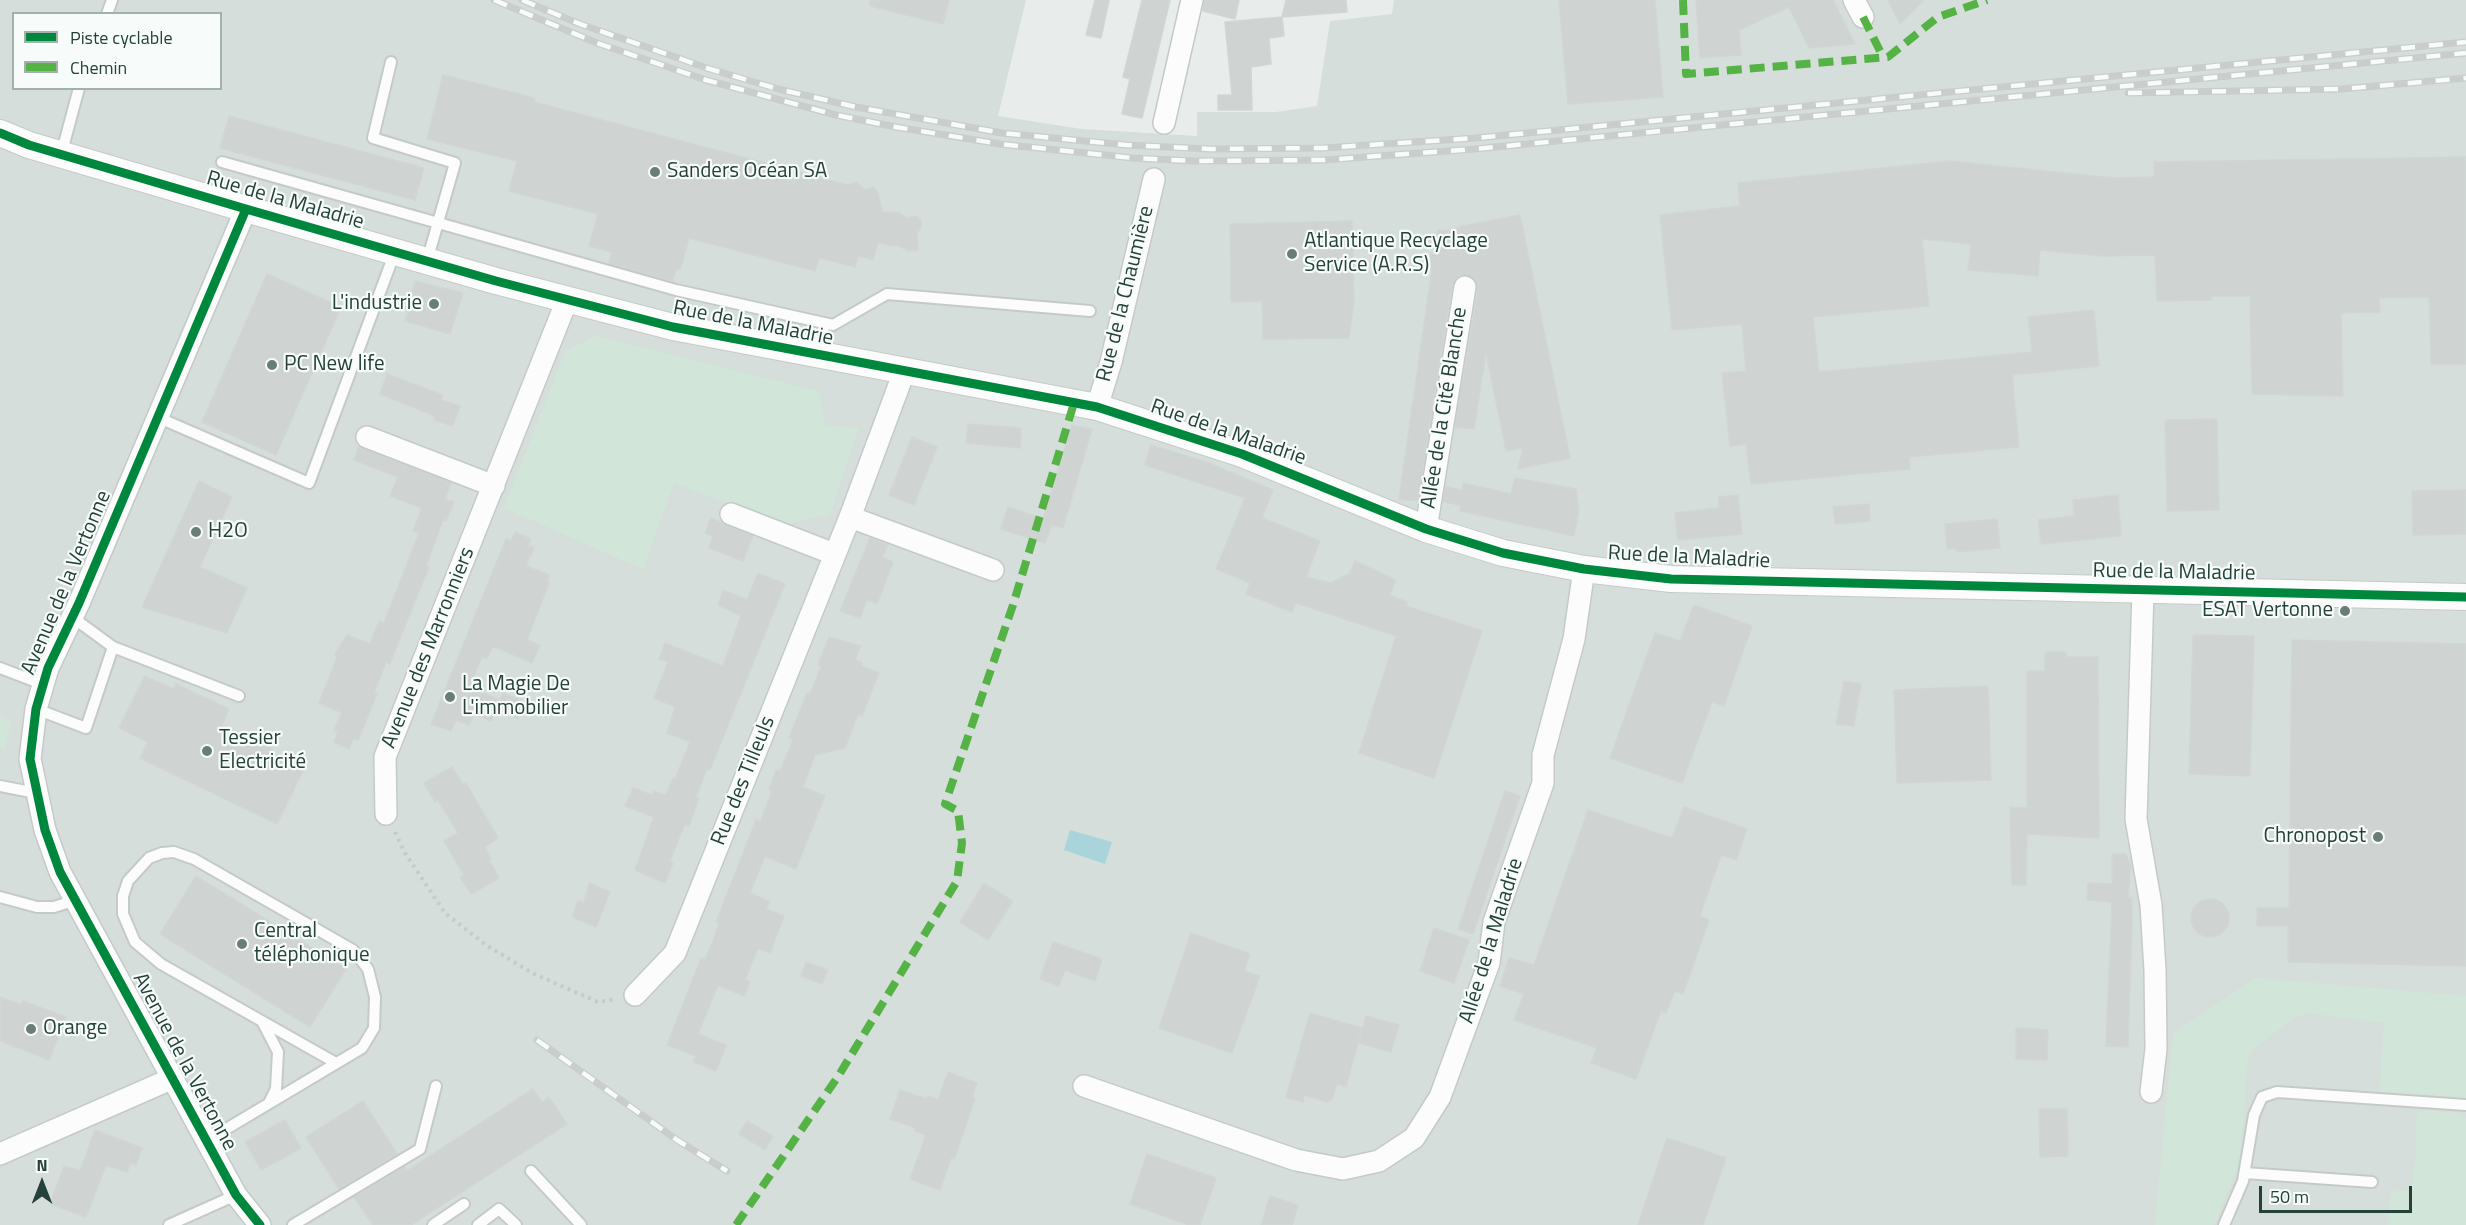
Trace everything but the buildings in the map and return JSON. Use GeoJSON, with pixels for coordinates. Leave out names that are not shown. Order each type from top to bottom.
{"type":"FeatureCollection","features":[{"type":"Feature","properties":{"kind":"street"},"geometry":{"type":"LineString","coordinates":[[1164,123],[1192,0]]}},
{"type":"Feature","properties":{"kind":"street","name":"Rue de la Maladrie"},"geometry":{"type":"LineString","coordinates":[[0,133],[28,145],[395,252],[673,327],[1097,407],[1242,454],[1426,529],[1503,553],[1584,569],[1671,579],[2466,597]]}},
{"type":"Feature","properties":{"kind":"street","name":"Rue de la Chaumière"},"geometry":{"type":"LineString","coordinates":[[1097,407],[1111,362],[1154,179]]}},
{"type":"Feature","properties":{"kind":"street","name":"Avenue de la Vertonne"},"geometry":{"type":"LineString","coordinates":[[246,209],[42,684],[36,709],[30,759],[45,830],[60,872],[236,1195],[260,1225]]}},
{"type":"Feature","properties":{"kind":"street","name":"Allée de la Cité Blanche"},"geometry":{"type":"LineString","coordinates":[[1426,529],[1465,287]]}},
{"type":"Feature","properties":{"kind":"street","name":"Avenue des Marronniers"},"geometry":{"type":"LineString","coordinates":[[386,814],[385,757],[567,300]]}},
{"type":"Feature","properties":{"kind":"street","name":"Rue des Tilleuls"},"geometry":{"type":"LineString","coordinates":[[635,995],[675,952],[850,517],[904,372]]}},
{"type":"Feature","properties":{"kind":"street"},"geometry":{"type":"LineString","coordinates":[[368,437],[494,486]]}},
{"type":"Feature","properties":{"kind":"street"},"geometry":{"type":"LineString","coordinates":[[731,514],[834,554]]}},
{"type":"Feature","properties":{"kind":"street"},"geometry":{"type":"LineString","coordinates":[[850,517],[993,570]]}},
{"type":"Feature","properties":{"kind":"street","name":"Allée de la Maladrie"},"geometry":{"type":"LineString","coordinates":[[1084,1086],[1296,1160],[1343,1169],[1379,1161],[1414,1138],[1440,1097],[1489,963],[1494,922],[1543,783],[1543,755],[1574,639],[1584,569]]}},
{"type":"Feature","properties":{"kind":"street"},"geometry":{"type":"LineString","coordinates":[[2143,591],[2136,819],[2151,905],[2156,1049],[2151,1092]]}},
{"type":"Feature","properties":{"kind":"street"},"geometry":{"type":"LineString","coordinates":[[0,1154],[171,1079]]}},
{"type":"Feature","properties":{"kind":"lane"},"geometry":{"type":"LineString","coordinates":[[391,62],[373,138],[455,163],[427,261]]}},
{"type":"Feature","properties":{"kind":"lane"},"geometry":{"type":"LineString","coordinates":[[61,154],[79,90]]}},
{"type":"Feature","properties":{"kind":"lane"},"geometry":{"type":"LineString","coordinates":[[222,162],[676,290],[833,325],[887,294],[1090,311]]}},
{"type":"Feature","properties":{"kind":"lane"},"geometry":{"type":"LineString","coordinates":[[157,417],[309,483],[395,252]]}},
{"type":"Feature","properties":{"kind":"lane"},"geometry":{"type":"LineString","coordinates":[[816,355],[825,323]]}},
{"type":"Feature","properties":{"kind":"lane"},"geometry":{"type":"LineString","coordinates":[[72,617],[113,647],[239,696]]}},
{"type":"Feature","properties":{"kind":"lane"},"geometry":{"type":"LineString","coordinates":[[36,709],[86,728],[113,647]]}},
{"type":"Feature","properties":{"kind":"lane"},"geometry":{"type":"LineString","coordinates":[[0,668],[42,684]]}},
{"type":"Feature","properties":{"kind":"lane"},"geometry":{"type":"LineString","coordinates":[[0,786],[36,793]]}},
{"type":"Feature","properties":{"kind":"lane"},"geometry":{"type":"LineString","coordinates":[[206,1141],[362,1048],[374,1028],[375,997],[368,969],[353,950],[194,859],[174,852],[162,853],[149,858],[128,881],[123,896],[123,914],[135,942],[161,964],[336,1063]]}},
{"type":"Feature","properties":{"kind":"lane"},"geometry":{"type":"LineString","coordinates":[[0,897],[37,907],[54,907],[76,900]]}},
{"type":"Feature","properties":{"kind":"lane"},"geometry":{"type":"LineString","coordinates":[[261,1020],[272,1036],[278,1052],[276,1089],[269,1104]]}},
{"type":"Feature","properties":{"kind":"lane"},"geometry":{"type":"LineString","coordinates":[[293,1225],[420,1149],[436,1086]]}},
{"type":"Feature","properties":{"kind":"lane"},"geometry":{"type":"LineString","coordinates":[[2224,1225],[2245,1173],[2254,1115],[2262,1098],[2277,1092],[2466,1105]]}},
{"type":"Feature","properties":{"kind":"lane"},"geometry":{"type":"LineString","coordinates":[[531,1171],[581,1225]]}},
{"type":"Feature","properties":{"kind":"lane"},"geometry":{"type":"LineString","coordinates":[[2245,1173],[2372,1182]]}},
{"type":"Feature","properties":{"kind":"lane"},"geometry":{"type":"LineString","coordinates":[[169,1225],[236,1195]]}},
{"type":"Feature","properties":{"kind":"lane"},"geometry":{"type":"LineString","coordinates":[[433,1225],[464,1204]]}},
{"type":"Feature","properties":{"kind":"lane"},"geometry":{"type":"LineString","coordinates":[[478,1225],[500,1209],[516,1225]]}},
{"type":"Feature","properties":{"kind":"path"},"geometry":{"type":"LineString","coordinates":[[386,814],[405,853],[445,913],[486,945],[532,973],[598,1002],[635,995]]}},
{"type":"Feature","properties":{"kind":"shaded area"},"geometry":{"type":"Polygon","coordinates":[[[0,0],[1026,0],[998,116],[1082,129],[1197,136],[1197,112],[1276,112],[1317,106],[1330,21],[1392,14],[1394,0],[2466,0],[2466,1225],[0,1225],[0,0]]]}},
{"type":"Feature","properties":{"kind":"green space"},"geometry":{"type":"Polygon","coordinates":[[[596,336],[819,391],[825,425],[859,428],[830,514],[784,525],[674,483],[643,569],[504,508],[566,350],[596,336]]]}},
{"type":"Feature","properties":{"kind":"green space"},"geometry":{"type":"Polygon","coordinates":[[[0,715],[11,721],[5,749],[0,747],[0,715]]]}},
{"type":"Feature","properties":{"kind":"green space"},"geometry":{"type":"Polygon","coordinates":[[[2255,978],[2466,996],[2466,1098],[2380,1092],[2384,1023],[2307,1013],[2293,1018],[2253,1049],[2248,1057],[2240,1162],[2214,1225],[2155,1225],[2173,1034],[2255,978]]]}},
{"type":"Feature","properties":{"kind":"green space"},"geometry":{"type":"Polygon","coordinates":[[[2424,1110],[2457,1113],[2466,1118],[2466,1225],[2388,1225],[2391,1193],[2411,1191],[2416,1158],[2416,1120],[2418,1113],[2424,1110]]]}},
{"type":"Feature","properties":{"kind":"water"},"geometry":{"type":"Polygon","coordinates":[[[1070,830],[1112,842],[1105,864],[1064,850],[1070,830]]]}},
{"type":"Feature","properties":{"kind":"railway"},"geometry":{"type":"LineString","coordinates":[[494,0],[597,43],[706,80],[836,115],[1000,144],[1133,158],[1193,161],[1324,160],[1475,149],[2466,53]]}},
{"type":"Feature","properties":{"kind":"railway"},"geometry":{"type":"LineString","coordinates":[[522,0],[580,24],[710,69],[778,89],[856,107],[1002,133],[1126,145],[1210,149],[1323,148],[1476,138],[2466,42]]}},
{"type":"Feature","properties":{"kind":"railway"},"geometry":{"type":"LineString","coordinates":[[2128,93],[2342,89],[2466,78]]}},
{"type":"Feature","properties":{"kind":"railway"},"geometry":{"type":"LineString","coordinates":[[537,1040],[677,1140],[727,1171]]}},
{"type":"Feature","properties":{"kind":"marked path"},"geometry":{"type":"LineString","coordinates":[[1683,0],[1686,74],[1888,57],[1938,17],[1987,0]]}},
{"type":"Feature","properties":{"kind":"marked path"},"geometry":{"type":"LineString","coordinates":[[1863,17],[1883,57]]}},
{"type":"Feature","properties":{"kind":"marked path"},"geometry":{"type":"LineString","coordinates":[[736,1225],[839,1075],[957,881],[962,843],[958,811],[945,804],[1013,605],[1074,403]]}},
{"type":"Feature","properties":{"kind":"cycle path"},"geometry":{"type":"LineString","coordinates":[[0,133],[29,145],[246,209],[496,281],[673,327],[1097,407],[1242,454],[1426,529],[1503,553],[1584,569],[1671,579],[2466,597]]}},
{"type":"Feature","properties":{"kind":"cycle path"},"geometry":{"type":"LineString","coordinates":[[246,209],[79,603],[48,668],[36,709],[30,759],[45,830],[60,872],[236,1195],[260,1225]]}},
{"type":"Feature","properties":{"kind":"place","name":"Sanders Océan SA"},"geometry":{"type":"Point","coordinates":[655,172]}},
{"type":"Feature","properties":{"kind":"place","name":"Atlantique Recyclage Service (A.R.S)"},"geometry":{"type":"Point","coordinates":[1292,254]}},
{"type":"Feature","properties":{"kind":"place","name":"L'industrie"},"geometry":{"type":"Point","coordinates":[434,304]}},
{"type":"Feature","properties":{"kind":"place","name":"PC New life"},"geometry":{"type":"Point","coordinates":[272,365]}},
{"type":"Feature","properties":{"kind":"place","name":"H2O"},"geometry":{"type":"Point","coordinates":[196,532]}},
{"type":"Feature","properties":{"kind":"place","name":"ESAT Vertonne"},"geometry":{"type":"Point","coordinates":[2345,611]}},
{"type":"Feature","properties":{"kind":"place","name":"La Magie De L'immobilier"},"geometry":{"type":"Point","coordinates":[450,697]}},
{"type":"Feature","properties":{"kind":"place","name":"Tessier Electricité"},"geometry":{"type":"Point","coordinates":[207,751]}},
{"type":"Feature","properties":{"kind":"place","name":"Chronopost"},"geometry":{"type":"Point","coordinates":[2378,837]}},
{"type":"Feature","properties":{"kind":"place","name":"Central téléphonique"},"geometry":{"type":"Point","coordinates":[242,944]}},
{"type":"Feature","properties":{"kind":"place","name":"Orange"},"geometry":{"type":"Point","coordinates":[31,1029]}}]}
